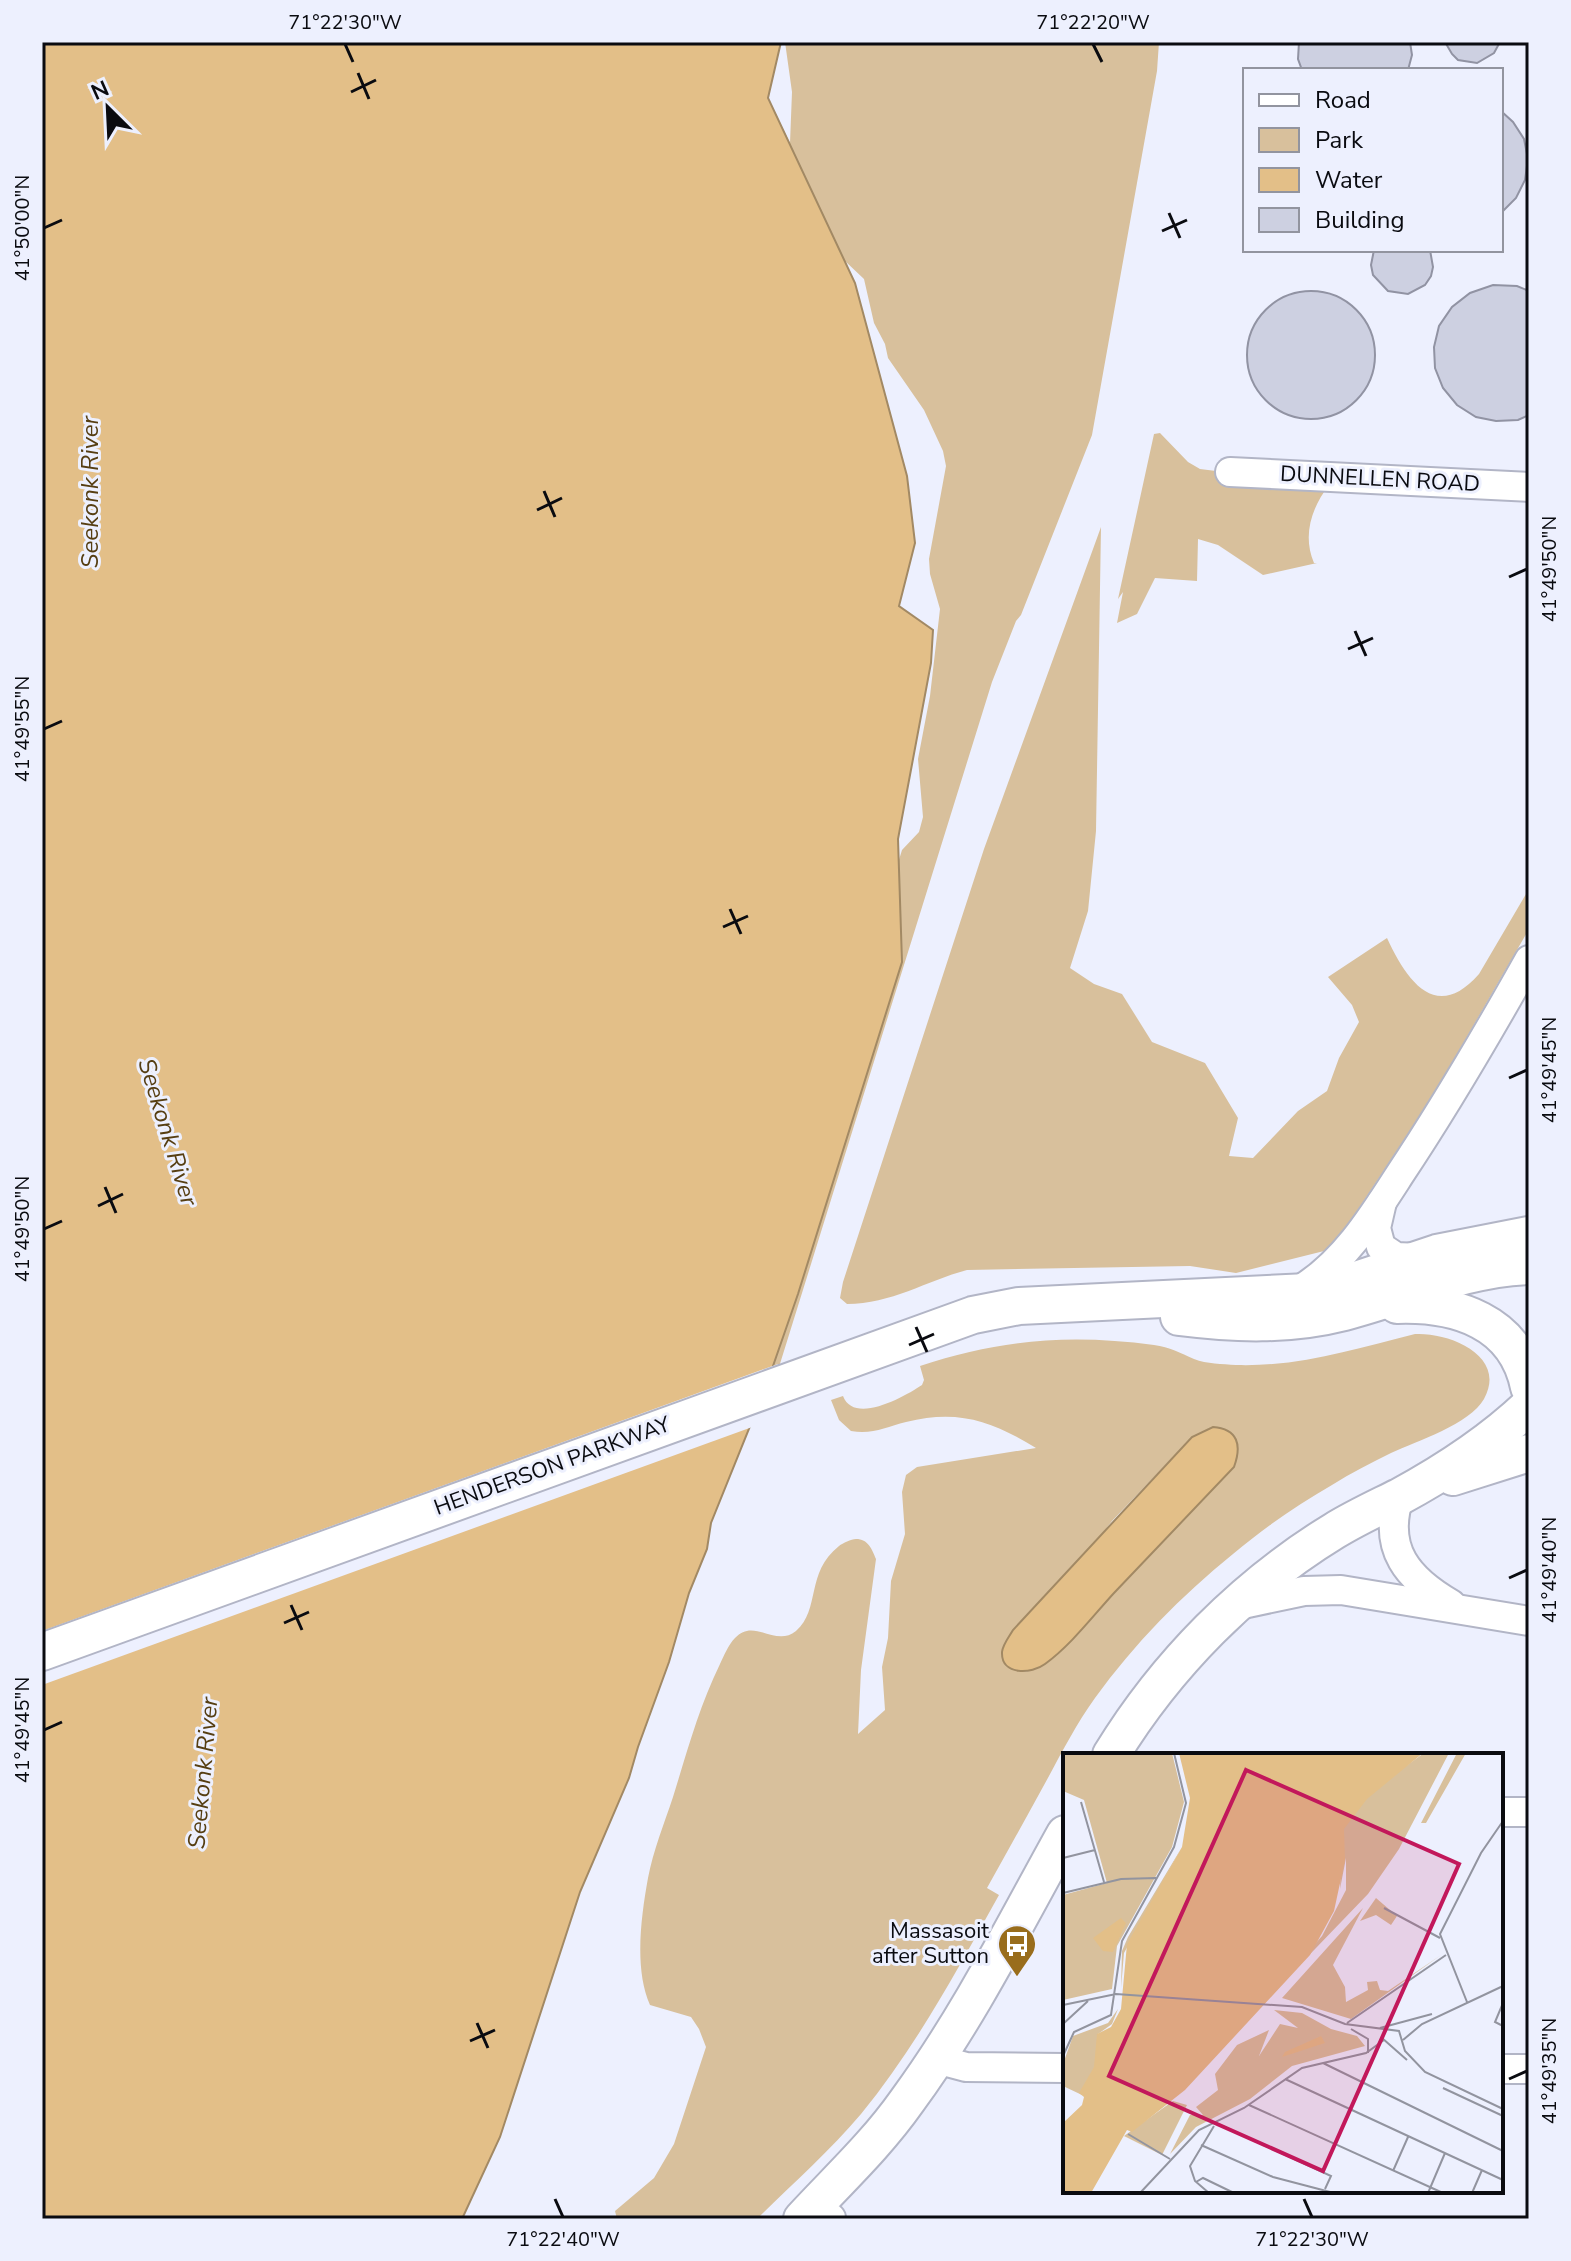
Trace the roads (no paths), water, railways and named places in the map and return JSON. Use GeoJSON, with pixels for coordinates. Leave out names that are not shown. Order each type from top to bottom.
{"type":"FeatureCollection","features":[{"type":"Feature","properties":{"kind":"main road","name":"HENDERSON PARKWAY"},"geometry":{"type":"LineString","coordinates":[[42,1652],[985,1312],[1008,1307],[1295,1293],[1342,1284],[1422,1258],[1526,1242]]}},
{"type":"Feature","properties":{"kind":"main road","name":"HENDERSON PARKWAY"},"geometry":{"type":"LineString","coordinates":[[1066,1304],[1216,1322],[1309,1319],[1360,1307],[1439,1282],[1526,1242]]}},
{"type":"Feature","properties":{"kind":"main road"},"geometry":{"type":"LineString","coordinates":[[1360,1307],[1437,1306],[1476,1317],[1497,1331],[1513,1348],[1529,1387]]}},
{"type":"Feature","properties":{"kind":"main road"},"geometry":{"type":"LineString","coordinates":[[1112,1753],[1161,1685],[1235,1606],[1276,1571],[1321,1539],[1399,1497],[1484,1443],[1529,1406]]}},
{"type":"Feature","properties":{"kind":"main road"},"geometry":{"type":"LineString","coordinates":[[1399,1497],[1529,1453]]}},
{"type":"Feature","properties":{"kind":"main road"},"geometry":{"type":"LineString","coordinates":[[823,2219],[845,2176],[886,2129],[936,2059],[1063,1837]]}},
{"type":"Feature","properties":{"kind":"street","name":"DUNNELLEN ROAD"},"geometry":{"type":"LineString","coordinates":[[1230,472],[1529,487]]}},
{"type":"Feature","properties":{"kind":"street"},"geometry":{"type":"LineString","coordinates":[[1295,1293],[1335,1263],[1382,1201],[1451,1097],[1529,960]]}},
{"type":"Feature","properties":{"kind":"street"},"geometry":{"type":"LineString","coordinates":[[1382,1201],[1376,1228],[1381,1247],[1396,1257],[1422,1258]]}},
{"type":"Feature","properties":{"kind":"street"},"geometry":{"type":"LineString","coordinates":[[1399,1497],[1394,1531],[1401,1561],[1433,1593],[1466,1611]]}},
{"type":"Feature","properties":{"kind":"street"},"geometry":{"type":"LineString","coordinates":[[1235,1606],[1279,1595],[1328,1589],[1529,1621]]}},
{"type":"Feature","properties":{"kind":"street"},"geometry":{"type":"LineString","coordinates":[[1503,1812],[1529,1812]]}},
{"type":"Feature","properties":{"kind":"street"},"geometry":{"type":"LineString","coordinates":[[936,2059],[978,2068],[1063,2068]]}},
{"type":"Feature","properties":{"kind":"street"},"geometry":{"type":"LineString","coordinates":[[1503,2069],[1529,2069]]}},
{"type":"Feature","properties":{"kind":"water","name":"Seekonk River"},"geometry":{"type":"Polygon","coordinates":[[[42,42],[781,42],[768,98],[855,283],[907,476],[915,543],[899,606],[933,630],[931,663],[898,839],[902,962],[798,1294],[765,1389],[711,1523],[707,1549],[689,1593],[629,1778],[580,1892],[500,2137],[462,2219],[42,2219],[42,42]]]}},
{"type":"Feature","properties":{"kind":"water"},"geometry":{"type":"Polygon","coordinates":[[[1213,1427],[1228,1431],[1236,1440],[1238,1452],[1234,1467],[1055,1656],[1033,1670],[1018,1671],[1006,1665],[1002,1652],[1013,1630],[1192,1437],[1213,1427]]]}},
{"type":"Feature","properties":{"kind":"place","name":"Massasoit after Sutton"},"geometry":{"type":"Point","coordinates":[1017,1978]}}]}
